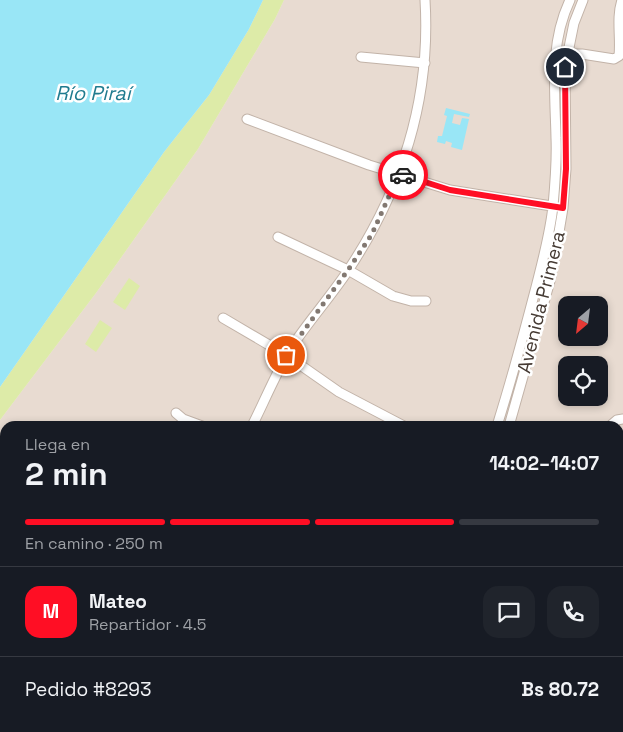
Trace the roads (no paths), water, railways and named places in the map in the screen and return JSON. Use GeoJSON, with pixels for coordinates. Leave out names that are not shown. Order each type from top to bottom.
{"type":"FeatureCollection","features":[{"type":"Feature","properties":{"kind":"street"},"geometry":{"type":"LineString","coordinates":[[254,421],[286,355],[372,234],[399,174],[411,138],[423,83],[427,24],[425,0]]}},
{"type":"Feature","properties":{"kind":"street","name":"Avenida Primera"},"geometry":{"type":"LineString","coordinates":[[499,421],[516,364],[549,236],[553,206],[556,140],[554,68],[561,23],[570,0]]}},
{"type":"Feature","properties":{"kind":"street","name":"Avenida Primera"},"geometry":{"type":"LineString","coordinates":[[510,421],[550,281],[563,208],[566,169],[565,67],[574,24],[583,0]]}},
{"type":"Feature","properties":{"kind":"street"},"geometry":{"type":"LineString","coordinates":[[568,54],[582,54],[614,59],[619,56],[619,9],[622,0]]}},
{"type":"Feature","properties":{"kind":"street"},"geometry":{"type":"LineString","coordinates":[[361,57],[425,63]]}},
{"type":"Feature","properties":{"kind":"street"},"geometry":{"type":"LineString","coordinates":[[247,119],[369,165],[450,190],[563,208]]}},
{"type":"Feature","properties":{"kind":"street"},"geometry":{"type":"LineString","coordinates":[[278,237],[348,270],[393,296],[411,301],[426,302]]}},
{"type":"Feature","properties":{"kind":"street"},"geometry":{"type":"LineString","coordinates":[[223,318],[286,355],[339,392],[394,421]]}},
{"type":"Feature","properties":{"kind":"street"},"geometry":{"type":"LineString","coordinates":[[176,413],[188,421]]}},
{"type":"Feature","properties":{"kind":"water","name":"Río Piraí"},"geometry":{"type":"Polygon","coordinates":[[[0,0],[263,0],[249,29],[209,95],[164,152],[0,387],[0,0]]]}},
{"type":"Feature","properties":{"kind":"water"},"geometry":{"type":"Polygon","coordinates":[[[446,108],[470,114],[469,117],[454,114],[452,123],[460,125],[462,118],[469,119],[462,150],[451,147],[452,143],[446,141],[445,144],[437,142],[438,136],[442,136],[447,116],[444,115],[446,108]]]}}]}
